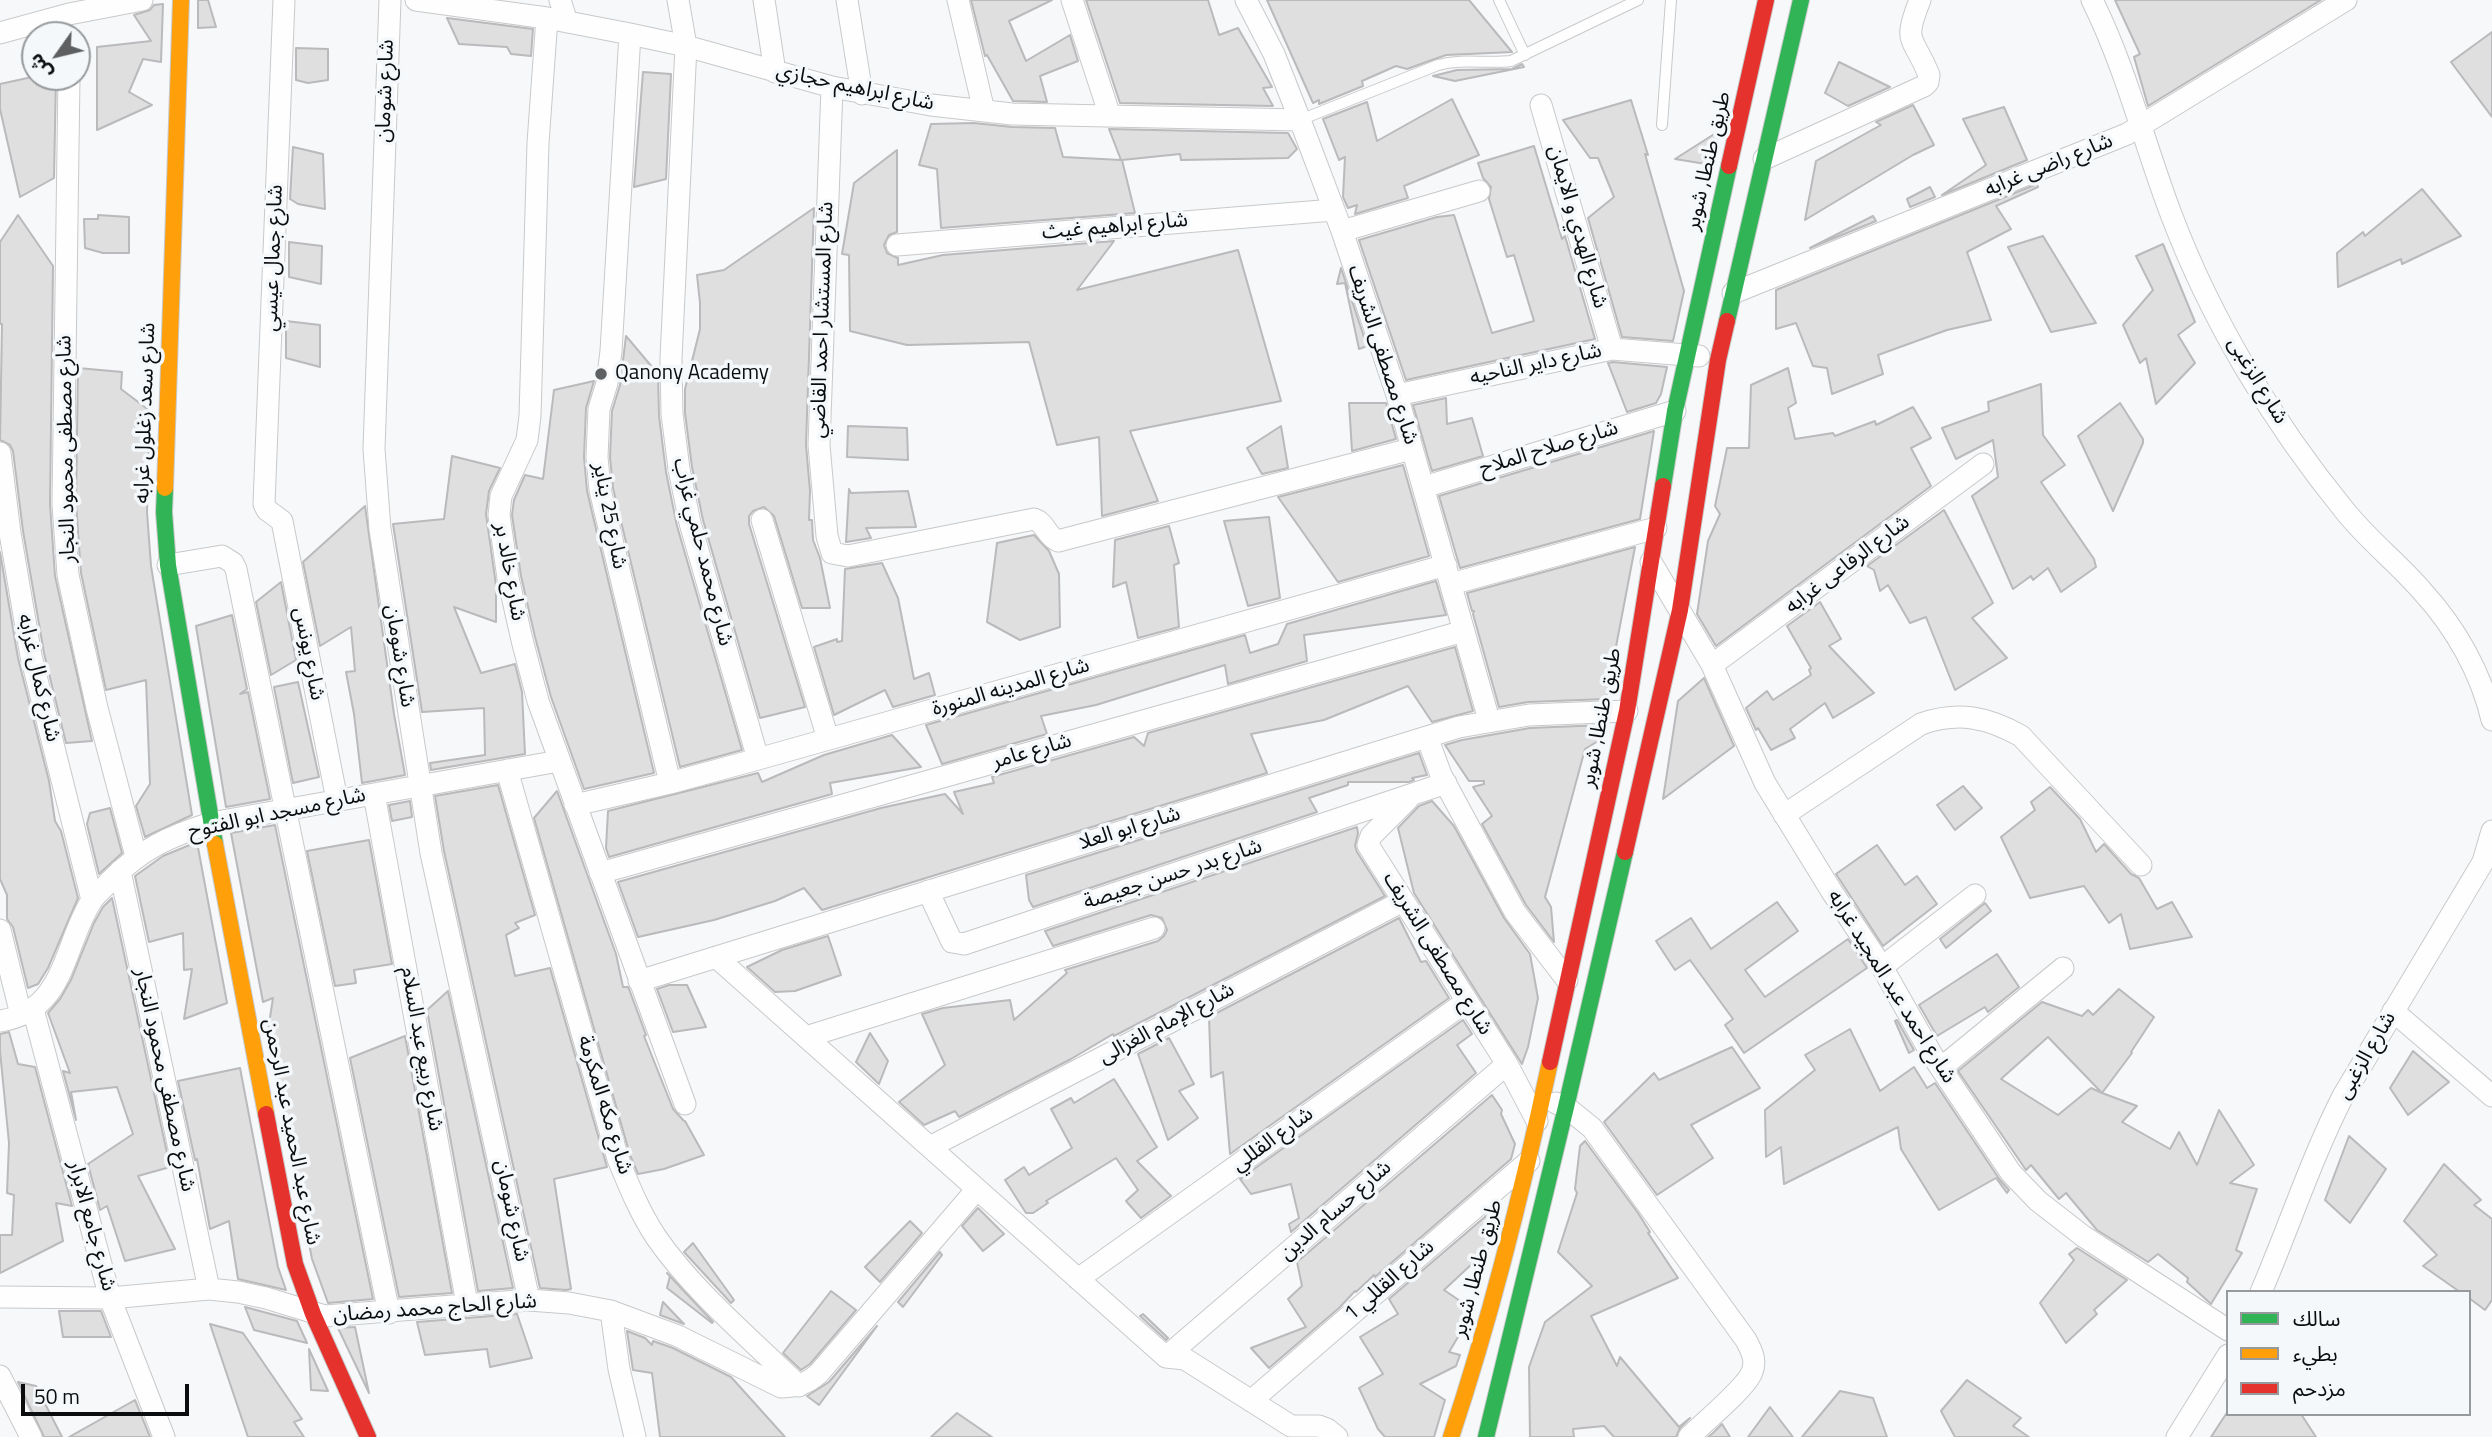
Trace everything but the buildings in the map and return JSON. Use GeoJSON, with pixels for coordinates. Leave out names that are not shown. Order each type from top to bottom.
{"type":"FeatureCollection","features":[{"type":"Feature","properties":{"kind":"street"},"geometry":{"type":"LineString","coordinates":[[78,21],[142,0]]}},
{"type":"Feature","properties":{"kind":"street","name":"شارع سعد زغلول غرابه"},"geometry":{"type":"LineString","coordinates":[[181,0],[164,512],[168,565],[211,823]]}},
{"type":"Feature","properties":{"kind":"street","name":"شارع جمال عيسي"},"geometry":{"type":"LineString","coordinates":[[272,514],[264,504],[284,0]]}},
{"type":"Feature","properties":{"kind":"street","name":"شارع شومان"},"geometry":{"type":"LineString","coordinates":[[390,0],[374,449],[380,529],[431,853],[529,1300]]}},
{"type":"Feature","properties":{"kind":"street","name":"شارع ابراهيم حجازي"},"geometry":{"type":"LineString","coordinates":[[416,0],[501,5],[557,20],[686,47],[862,94],[931,106],[1110,116],[1300,120]]}},
{"type":"Feature","properties":{"kind":"street"},"geometry":{"type":"LineString","coordinates":[[557,20],[560,0]]}},
{"type":"Feature","properties":{"kind":"street","name":"شارع محمد حلمي غراب"},"geometry":{"type":"LineString","coordinates":[[678,0],[686,47],[671,358],[672,414],[690,523],[758,759]]}},
{"type":"Feature","properties":{"kind":"street"},"geometry":{"type":"LineString","coordinates":[[764,0],[775,72]]}},
{"type":"Feature","properties":{"kind":"street"},"geometry":{"type":"LineString","coordinates":[[847,0],[862,94]]}},
{"type":"Feature","properties":{"kind":"street"},"geometry":{"type":"LineString","coordinates":[[958,0],[984,111]]}},
{"type":"Feature","properties":{"kind":"street"},"geometry":{"type":"LineString","coordinates":[[1072,0],[1110,116]]}},
{"type":"Feature","properties":{"kind":"street","name":"شارع مصطفى الشريف"},"geometry":{"type":"LineString","coordinates":[[1246,0],[1274,54],[1342,231],[1397,395],[1489,720]]}},
{"type":"Feature","properties":{"kind":"street","name":"طريق طنطا, شوبر"},"geometry":{"type":"LineString","coordinates":[[1451,1437],[1476,1362],[1529,1161],[1628,711],[1675,411],[1766,0]]}},
{"type":"Feature","properties":{"kind":"street"},"geometry":{"type":"LineString","coordinates":[[1486,1437],[1566,1107],[1680,610],[1718,360],[1801,0]]}},
{"type":"Feature","properties":{"kind":"street"},"geometry":{"type":"LineString","coordinates":[[1764,159],[1928,82],[1929,75],[1909,36],[1910,25],[1920,0]]}},
{"type":"Feature","properties":{"kind":"street","name":"شارع الزغبى"},"geometry":{"type":"LineString","coordinates":[[2092,0],[2108,33],[2172,216],[2205,290],[2256,386],[2309,464],[2346,512],[2423,591],[2459,640],[2486,693],[2492,720]]}},
{"type":"Feature","properties":{"kind":"street","name":"شارع راضى غرابه"},"geometry":{"type":"LineString","coordinates":[[1733,293],[2105,145],[2141,127],[2346,0]]}},
{"type":"Feature","properties":{"kind":"street","name":"شارع خالد بر"},"geometry":{"type":"LineString","coordinates":[[557,20],[538,143],[530,416],[527,440],[501,496],[499,515],[522,640],[538,701],[685,1104]]}},
{"type":"Feature","properties":{"kind":"street"},"geometry":{"type":"LineString","coordinates":[[0,33],[21,30]]}},
{"type":"Feature","properties":{"kind":"street","name":"شارع 25 يناير"},"geometry":{"type":"LineString","coordinates":[[630,34],[611,351],[607,383],[599,409],[597,457],[600,491],[670,783]]}},
{"type":"Feature","properties":{"kind":"street","name":"شارع المستشار احمد القاضي"},"geometry":{"type":"LineString","coordinates":[[832,86],[819,444],[827,536],[832,553],[848,556],[1034,519],[1042,523],[1051,538],[1058,541],[1411,449]]}},
{"type":"Feature","properties":{"kind":"street","name":"شارع مصطفى محمود النجار"},"geometry":{"type":"LineString","coordinates":[[69,91],[63,504],[68,575],[97,708],[136,856]]}},
{"type":"Feature","properties":{"kind":"street","name":"شارع الهدي و الايمان"},"geometry":{"type":"LineString","coordinates":[[1541,105],[1612,349]]}},
{"type":"Feature","properties":{"kind":"street"},"geometry":{"type":"LineString","coordinates":[[1342,231],[1479,191]]}},
{"type":"Feature","properties":{"kind":"street","name":"شارع ابراهيم غيث"},"geometry":{"type":"LineString","coordinates":[[897,245],[1334,210]]}},
{"type":"Feature","properties":{"kind":"street","name":"شارع داير الناحيه"},"geometry":{"type":"LineString","coordinates":[[1397,395],[1612,349],[1688,354],[1718,360]]}},
{"type":"Feature","properties":{"kind":"street","name":"شارع صلاح الملاح"},"geometry":{"type":"LineString","coordinates":[[1424,487],[1675,411]]}},
{"type":"Feature","properties":{"kind":"street","name":"شارع كمال غرابه"},"geometry":{"type":"LineString","coordinates":[[0,453],[31,656],[92,900]]}},
{"type":"Feature","properties":{"kind":"street","name":"شارع الرفاعى غرابه"},"geometry":{"type":"LineString","coordinates":[[1712,665],[1983,464]]}},
{"type":"Feature","properties":{"kind":"street","name":"شارع يونس"},"geometry":{"type":"LineString","coordinates":[[272,514],[282,521],[337,800]]}},
{"type":"Feature","properties":{"kind":"street"},"geometry":{"type":"LineString","coordinates":[[762,520],[828,739]]}},
{"type":"Feature","properties":{"kind":"street","name":"شارع المدينه المنورة"},"geometry":{"type":"LineString","coordinates":[[575,805],[670,783],[1449,574],[1656,528]]}},
{"type":"Feature","properties":{"kind":"street"},"geometry":{"type":"LineString","coordinates":[[168,565],[222,556],[233,563],[236,569],[389,1312]]}},
{"type":"Feature","properties":{"kind":"street","name":"شارع احمد عبد المجيد غرابه"},"geometry":{"type":"LineString","coordinates":[[1651,562],[1712,665],[1759,771],[1784,815],[1882,967],[1941,1069],[2011,1172],[2038,1201],[2083,1236],[2226,1329]]}},
{"type":"Feature","properties":{"kind":"street","name":"شارع عامر"},"geometry":{"type":"LineString","coordinates":[[600,873],[1464,631]]}},
{"type":"Feature","properties":{"kind":"street","name":"شارع ابو العلا"},"geometry":{"type":"LineString","coordinates":[[639,981],[1489,720],[1529,715],[1628,711]]}},
{"type":"Feature","properties":{"kind":"street"},"geometry":{"type":"LineString","coordinates":[[1784,815],[1922,724],[1940,718],[1970,717],[1998,723],[2021,736],[2141,865]]}},
{"type":"Feature","properties":{"kind":"street"},"geometry":{"type":"LineString","coordinates":[[1427,737],[1446,783],[1515,912],[1567,979]]}},
{"type":"Feature","properties":{"kind":"street","name":"شارع مسجد ابو الفتوح"},"geometry":{"type":"LineString","coordinates":[[27,1012],[50,992],[92,900],[136,856],[160,842],[211,823],[559,761]]}},
{"type":"Feature","properties":{"kind":"street","name":"شارع مكه المكرمة"},"geometry":{"type":"LineString","coordinates":[[507,770],[618,1159],[634,1198],[655,1236],[681,1269],[799,1386]]}},
{"type":"Feature","properties":{"kind":"street","name":"شارع بدر حسن جعيصة"},"geometry":{"type":"LineString","coordinates":[[928,891],[952,942],[964,944],[1446,783]]}},
{"type":"Feature","properties":{"kind":"street","name":"شارع ربيع عبد السلام"},"geometry":{"type":"LineString","coordinates":[[374,794],[467,1304]]}},
{"type":"Feature","properties":{"kind":"street","name":"شارع مصطفى الشريف"},"geometry":{"type":"LineString","coordinates":[[1412,796],[1368,841],[1371,851],[1507,1064],[1537,1121]]}},
{"type":"Feature","properties":{"kind":"street","name":"شارع عبد الحميد عبد الرحمن"},"geometry":{"type":"LineString","coordinates":[[211,823],[295,1264],[313,1314],[368,1437]]}},
{"type":"Feature","properties":{"kind":"street","name":"شارع الزغبى"},"geometry":{"type":"LineString","coordinates":[[2262,1290],[2329,1122],[2483,862],[2492,831]]}},
{"type":"Feature","properties":{"kind":"street","name":"شارع مصطفى محمود النجار"},"geometry":{"type":"LineString","coordinates":[[120,871],[209,1289]]}},
{"type":"Feature","properties":{"kind":"street"},"geometry":{"type":"LineString","coordinates":[[1882,967],[1975,895]]}},
{"type":"Feature","properties":{"kind":"street","name":"شارع الإمام الغزالى"},"geometry":{"type":"LineString","coordinates":[[930,1147],[1403,901]]}},
{"type":"Feature","properties":{"kind":"street"},"geometry":{"type":"LineString","coordinates":[[806,1037],[1154,928]]}},
{"type":"Feature","properties":{"kind":"street","name":"شارع جامع الابرار"},"geometry":{"type":"LineString","coordinates":[[0,930],[27,1012],[110,1298],[164,1437]]}},
{"type":"Feature","properties":{"kind":"street"},"geometry":{"type":"LineString","coordinates":[[716,957],[1166,1357],[1185,1359],[1291,1426],[1319,1426],[1337,1437]]}},
{"type":"Feature","properties":{"kind":"street"},"geometry":{"type":"LineString","coordinates":[[1941,1069],[2063,968]]}},
{"type":"Feature","properties":{"kind":"street","name":"شارع القللي"},"geometry":{"type":"LineString","coordinates":[[1078,1279],[1467,1001]]}},
{"type":"Feature","properties":{"kind":"street"},"geometry":{"type":"LineString","coordinates":[[2393,1011],[2492,1096]]}},
{"type":"Feature","properties":{"kind":"street"},"geometry":{"type":"LineString","coordinates":[[0,1021],[27,1012]]}},
{"type":"Feature","properties":{"kind":"street","name":"شارع حسام الدين"},"geometry":{"type":"LineString","coordinates":[[1166,1357],[1507,1064]]}},
{"type":"Feature","properties":{"kind":"street"},"geometry":{"type":"LineString","coordinates":[[1542,1099],[1566,1107],[1580,1116],[1600,1139],[1746,1340],[1754,1355],[1752,1372],[1744,1384],[1689,1437]]}},
{"type":"Feature","properties":{"kind":"street","name":"شارع القللي 1"},"geometry":{"type":"LineString","coordinates":[[1251,1401],[1529,1161]]}},
{"type":"Feature","properties":{"kind":"street"},"geometry":{"type":"LineString","coordinates":[[799,1386],[819,1373],[977,1189]]}},
{"type":"Feature","properties":{"kind":"street","name":"شارع الحاج محمد رمضان"},"geometry":{"type":"LineString","coordinates":[[0,1297],[110,1298],[209,1289],[266,1298],[325,1317],[529,1300],[569,1303],[611,1311],[687,1340],[781,1387],[799,1386]]}},
{"type":"Feature","properties":{"kind":"street"},"geometry":{"type":"LineString","coordinates":[[611,1311],[619,1369],[635,1437]]}},
{"type":"Feature","properties":{"kind":"street"},"geometry":{"type":"LineString","coordinates":[[2177,1437],[2226,1358]]}},
{"type":"Feature","properties":{"kind":"street"},"geometry":{"type":"LineString","coordinates":[[0,1376],[31,1437]]}},
{"type":"Feature","properties":{"kind":"lane"},"geometry":{"type":"LineString","coordinates":[[1499,0],[1525,55]]}},
{"type":"Feature","properties":{"kind":"lane"},"geometry":{"type":"LineString","coordinates":[[1300,120],[1438,65],[1459,61],[1500,62],[1525,55],[1638,0]]}},
{"type":"Feature","properties":{"kind":"lane"},"geometry":{"type":"LineString","coordinates":[[1662,125],[1671,0]]}},
{"type":"Feature","properties":{"kind":"traffic: fast"},"geometry":{"type":"LineString","coordinates":[[1727,321],[1801,0]]}},
{"type":"Feature","properties":{"kind":"traffic: fast"},"geometry":{"type":"LineString","coordinates":[[1663,486],[1675,411],[1729,166]]}},
{"type":"Feature","properties":{"kind":"traffic: fast"},"geometry":{"type":"LineString","coordinates":[[165,488],[168,565],[215,844]]}},
{"type":"Feature","properties":{"kind":"traffic: fast"},"geometry":{"type":"LineString","coordinates":[[1486,1437],[1625,852]]}},
{"type":"Feature","properties":{"kind":"traffic: slow"},"geometry":{"type":"LineString","coordinates":[[165,488],[181,0]]}},
{"type":"Feature","properties":{"kind":"traffic: slow"},"geometry":{"type":"LineString","coordinates":[[215,844],[266,1114]]}},
{"type":"Feature","properties":{"kind":"traffic: slow"},"geometry":{"type":"LineString","coordinates":[[1451,1437],[1506,1251],[1550,1062]]}},
{"type":"Feature","properties":{"kind":"traffic: jam"},"geometry":{"type":"LineString","coordinates":[[1729,166],[1766,0]]}},
{"type":"Feature","properties":{"kind":"traffic: jam"},"geometry":{"type":"LineString","coordinates":[[1625,852],[1680,610],[1718,360],[1727,321]]}},
{"type":"Feature","properties":{"kind":"traffic: jam"},"geometry":{"type":"LineString","coordinates":[[1550,1062],[1627,711],[1663,486]]}},
{"type":"Feature","properties":{"kind":"traffic: jam"},"geometry":{"type":"LineString","coordinates":[[266,1114],[295,1264],[313,1314],[368,1437]]}},
{"type":"Feature","properties":{"kind":"place","name":"Qanony Academy"},"geometry":{"type":"Point","coordinates":[601,374]}}]}
